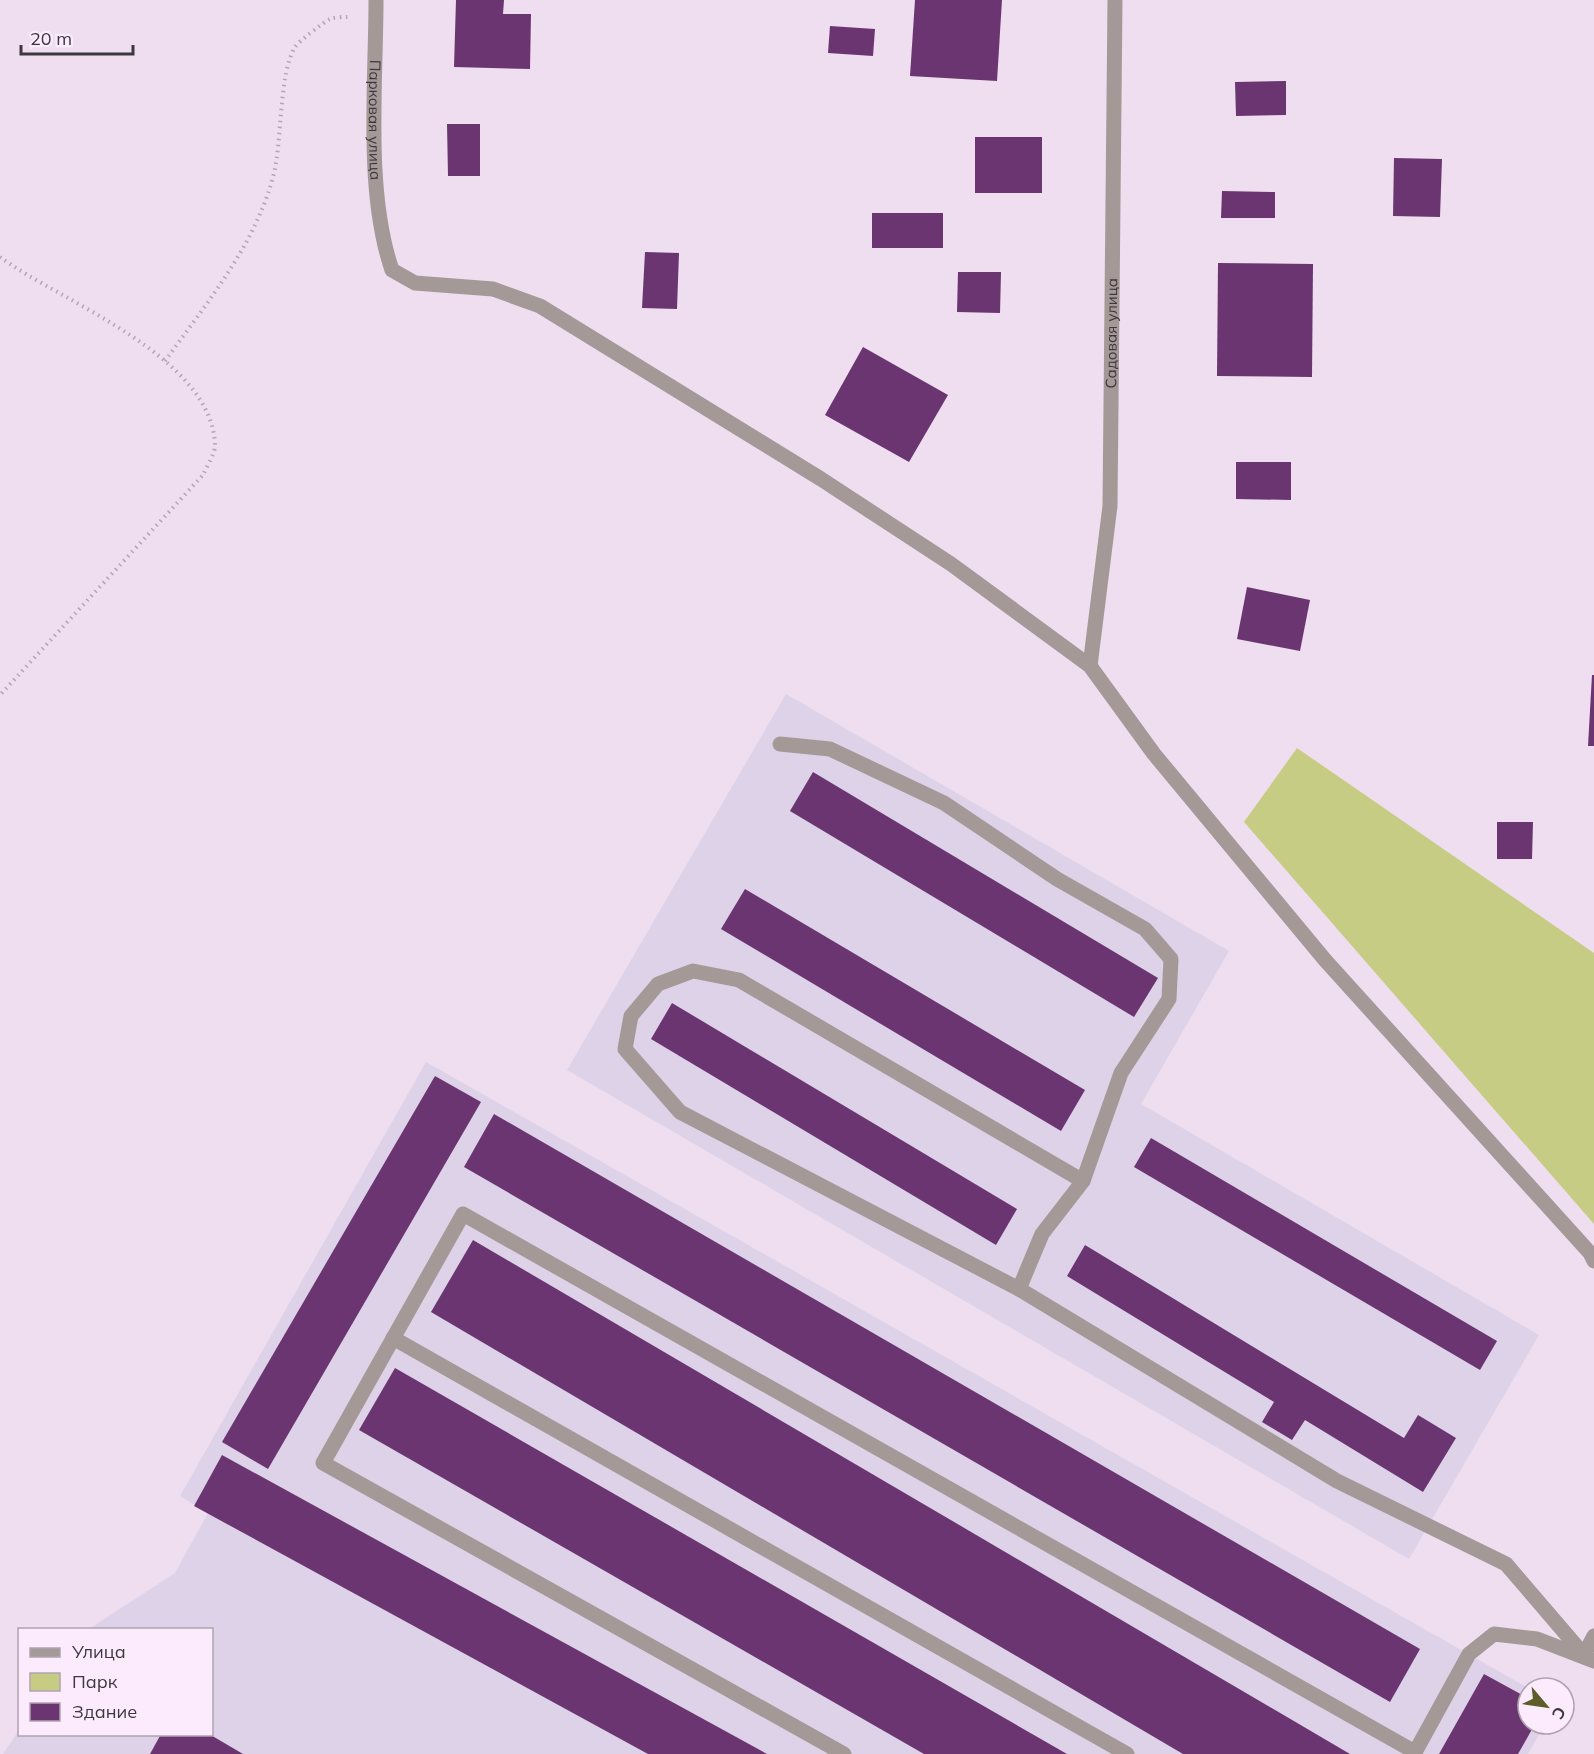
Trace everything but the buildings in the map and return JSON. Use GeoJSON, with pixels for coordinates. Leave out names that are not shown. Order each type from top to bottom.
{"type":"FeatureCollection","features":[{"type":"Feature","properties":{"kind":"street","name":"Садовая улица"},"geometry":{"type":"LineString","coordinates":[[1090,666],[1110,506],[1116,0]]}},
{"type":"Feature","properties":{"kind":"street","name":"Парковая улица"},"geometry":{"type":"LineString","coordinates":[[376,7],[375,146],[382,239],[392,270],[415,283],[492,289],[540,306],[822,478],[951,564],[1090,666],[1154,754],[1325,960],[1590,1253],[1594,1261]]}},
{"type":"Feature","properties":{"kind":"street"},"geometry":{"type":"LineString","coordinates":[[780,744],[830,749],[944,803],[1057,879],[1145,929],[1171,959],[1169,999],[1121,1073],[1083,1181],[1042,1234],[1019,1289]]}},
{"type":"Feature","properties":{"kind":"street"},"geometry":{"type":"LineString","coordinates":[[1083,1181],[739,980],[693,971],[658,984],[631,1016],[625,1049],[680,1112],[1019,1289],[1337,1481],[1506,1564],[1589,1658]]}},
{"type":"Feature","properties":{"kind":"street"},"geometry":{"type":"LineString","coordinates":[[844,1754],[323,1463],[463,1214],[1415,1753],[1469,1654],[1494,1634],[1537,1639],[1589,1658]]}},
{"type":"Feature","properties":{"kind":"street"},"geometry":{"type":"LineString","coordinates":[[393,1338],[1127,1754]]}},
{"type":"Feature","properties":{"kind":"street"},"geometry":{"type":"LineString","coordinates":[[1589,1658],[1594,1636]]}},
{"type":"Feature","properties":{"kind":"path"},"geometry":{"type":"LineString","coordinates":[[165,361],[212,297],[258,215],[274,173],[288,70],[295,46],[331,18],[376,7]]}},
{"type":"Feature","properties":{"kind":"path"},"geometry":{"type":"LineString","coordinates":[[0,257],[96,312],[165,361],[194,392],[210,418],[215,448],[203,475],[0,695]]}},
{"type":"Feature","properties":{"kind":"shaded area"},"geometry":{"type":"Polygon","coordinates":[[[786,694],[1229,951],[1141,1104],[1539,1335],[1409,1559],[567,1070],[786,694]]]}},
{"type":"Feature","properties":{"kind":"shaded area"},"geometry":{"type":"Polygon","coordinates":[[[426,1062],[1516,1681],[1516,1736],[1538,1736],[1528,1754],[3,1754],[18,1732],[18,1736],[213,1736],[213,1628],[91,1628],[175,1573],[208,1513],[180,1496],[426,1062]]]}},
{"type":"Feature","properties":{"kind":"green space"},"geometry":{"type":"Polygon","coordinates":[[[1297,748],[1594,953],[1594,1224],[1244,822],[1297,748]]]}}]}
